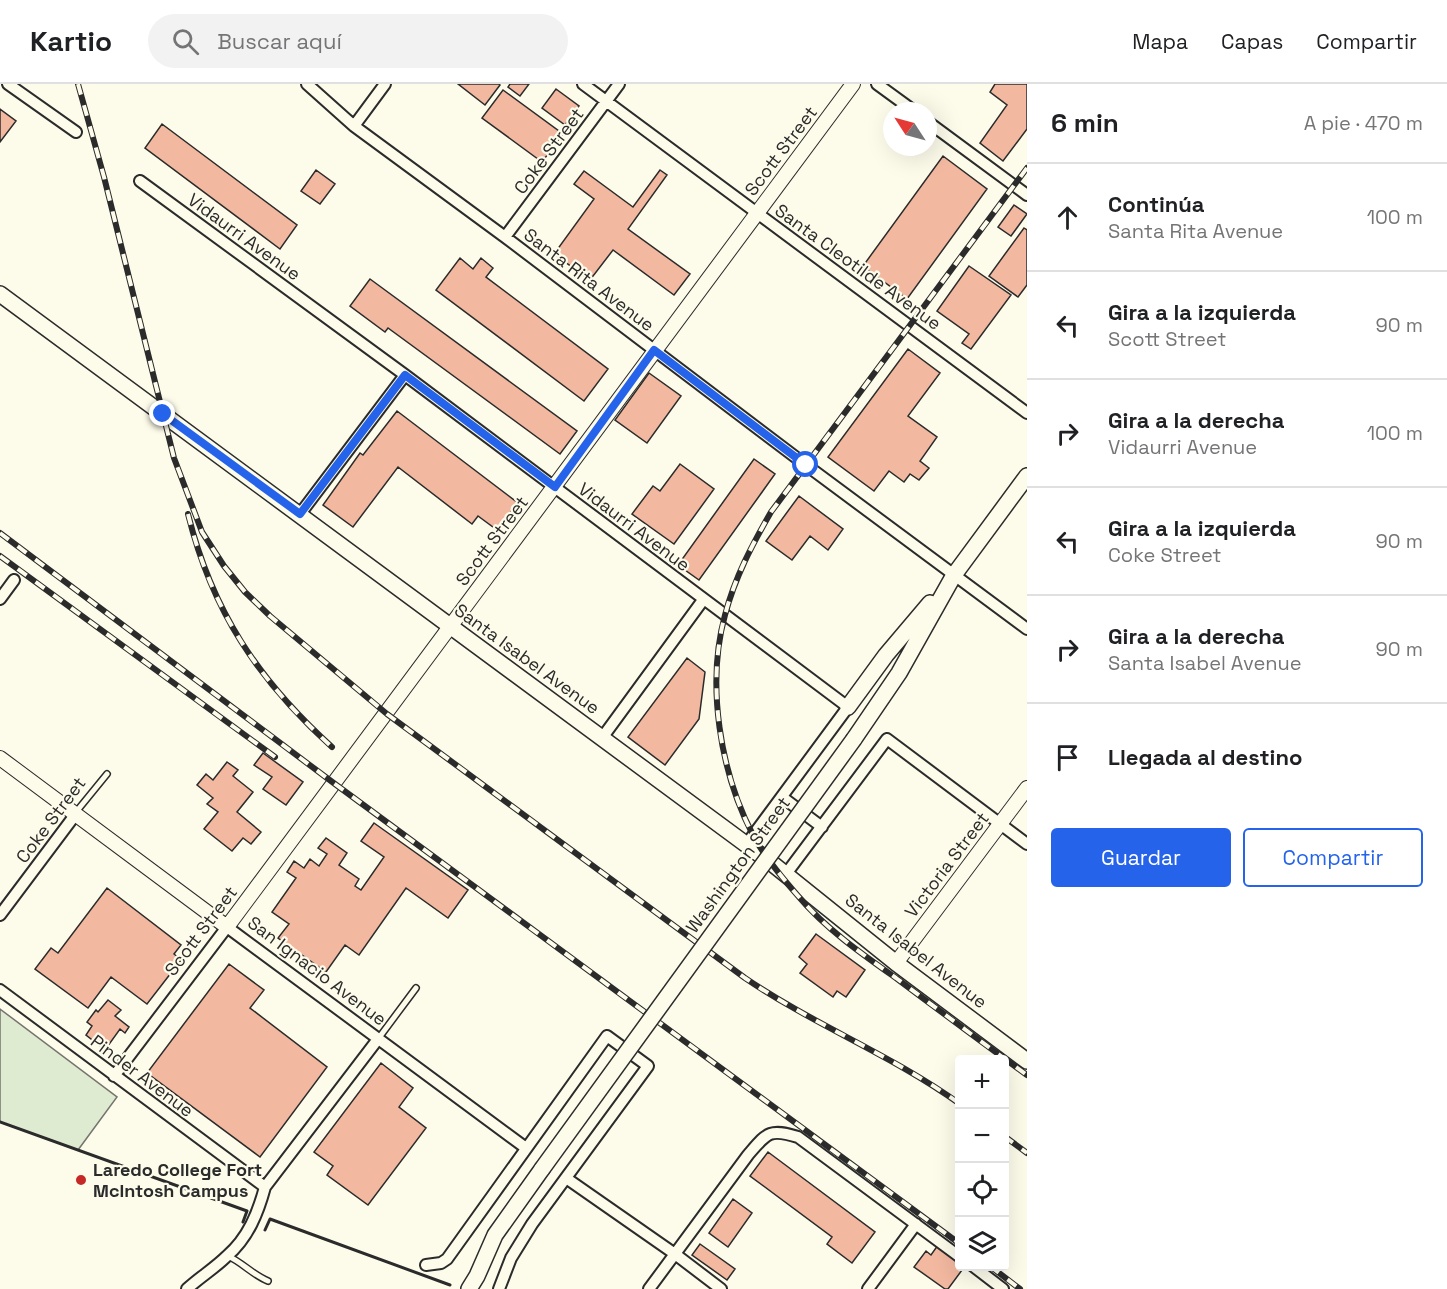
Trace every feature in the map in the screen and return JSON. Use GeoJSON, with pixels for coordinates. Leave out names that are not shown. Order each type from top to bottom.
{"type":"FeatureCollection","features":[{"type":"Feature","properties":{"kind":"main road","name":"Santa Isabel Avenue"},"geometry":{"type":"LineString","coordinates":[[0,294],[786,874],[896,963],[1027,1060]]}},
{"type":"Feature","properties":{"kind":"main road","name":"Washington Street"},"geometry":{"type":"LineString","coordinates":[[475,1285],[495,1235],[854,739],[899,673],[954,575],[1027,476]]}},
{"type":"Feature","properties":{"kind":"main road"},"geometry":{"type":"LineString","coordinates":[[848,707],[886,655],[954,575]]}},
{"type":"Feature","properties":{"kind":"street"},"geometry":{"type":"LineString","coordinates":[[8,84],[75,132]]}},
{"type":"Feature","properties":{"kind":"street","name":"Santa Rita Avenue"},"geometry":{"type":"LineString","coordinates":[[307,84],[354,126],[1027,629]]}},
{"type":"Feature","properties":{"kind":"street"},"geometry":{"type":"LineString","coordinates":[[354,126],[385,84]]}},
{"type":"Feature","properties":{"kind":"street","name":"Santa Cleotilde Avenue"},"geometry":{"type":"LineString","coordinates":[[583,84],[1027,413]]}},
{"type":"Feature","properties":{"kind":"street","name":"Coke Street"},"geometry":{"type":"LineString","coordinates":[[505,237],[619,84]]}},
{"type":"Feature","properties":{"kind":"street","name":"Scott Street"},"geometry":{"type":"LineString","coordinates":[[114,1076],[451,627],[853,84]]}},
{"type":"Feature","properties":{"kind":"street"},"geometry":{"type":"LineString","coordinates":[[877,84],[902,102]]}},
{"type":"Feature","properties":{"kind":"street"},"geometry":{"type":"LineString","coordinates":[[937,129],[1027,195]]}},
{"type":"Feature","properties":{"kind":"street","name":"Vidaurri Avenue"},"geometry":{"type":"LineString","coordinates":[[140,181],[405,375],[848,707]]}},
{"type":"Feature","properties":{"kind":"street"},"geometry":{"type":"LineString","coordinates":[[300,514],[405,375]]}},
{"type":"Feature","properties":{"kind":"street"},"geometry":{"type":"LineString","coordinates":[[0,599],[14,580]]}},
{"type":"Feature","properties":{"kind":"street"},"geometry":{"type":"LineString","coordinates":[[602,738],[703,600]]}},
{"type":"Feature","properties":{"kind":"street","name":"Washington Street"},"geometry":{"type":"LineString","coordinates":[[746,845],[848,707]]}},
{"type":"Feature","properties":{"kind":"street"},"geometry":{"type":"LineString","coordinates":[[786,874],[886,739],[1027,844]]}},
{"type":"Feature","properties":{"kind":"street","name":"San Ignacio Avenue"},"geometry":{"type":"LineString","coordinates":[[0,759],[526,1148]]}},
{"type":"Feature","properties":{"kind":"street","name":"Victoria Street"},"geometry":{"type":"LineString","coordinates":[[896,963],[1027,788]]}},
{"type":"Feature","properties":{"kind":"street"},"geometry":{"type":"LineString","coordinates":[[782,797],[822,827]]}},
{"type":"Feature","properties":{"kind":"street","name":"Coke Street"},"geometry":{"type":"LineString","coordinates":[[0,915],[75,814]]}},
{"type":"Feature","properties":{"kind":"street","name":"Pinder Avenue"},"geometry":{"type":"LineString","coordinates":[[0,990],[265,1187]]}},
{"type":"Feature","properties":{"kind":"street"},"geometry":{"type":"LineString","coordinates":[[426,1265],[441,1263],[447,1259],[607,1036],[648,1066],[519,1245],[511,1258],[499,1289]]}},
{"type":"Feature","properties":{"kind":"street"},"geometry":{"type":"LineString","coordinates":[[187,1289],[228,1256],[252,1224],[265,1187],[378,1039]]}},
{"type":"Feature","properties":{"kind":"street"},"geometry":{"type":"LineString","coordinates":[[650,1289],[748,1155],[764,1135],[776,1131],[798,1137],[955,1253]]}},
{"type":"Feature","properties":{"kind":"street"},"geometry":{"type":"LineString","coordinates":[[566,1178],[721,1289]]}},
{"type":"Feature","properties":{"kind":"street"},"geometry":{"type":"LineString","coordinates":[[868,1289],[916,1224]]}},
{"type":"Feature","properties":{"kind":"street"},"geometry":{"type":"LineString","coordinates":[[980,1271],[1003,1289]]}},
{"type":"Feature","properties":{"kind":"lane","name":"Coke Street"},"geometry":{"type":"LineString","coordinates":[[75,814],[107,774]]}},
{"type":"Feature","properties":{"kind":"lane"},"geometry":{"type":"LineString","coordinates":[[378,1039],[416,988]]}},
{"type":"Feature","properties":{"kind":"lane"},"geometry":{"type":"LineString","coordinates":[[228,1256],[256,1276],[268,1281]]}},
{"type":"Feature","properties":{"kind":"green space"},"geometry":{"type":"Polygon","coordinates":[[[0,1009],[117,1097],[78,1150],[0,1122],[0,1009]]]}},
{"type":"Feature","properties":{"kind":"building"},"geometry":{"type":"Polygon","coordinates":[[[458,84],[499,84],[500,85],[485,105],[458,84]]]}},
{"type":"Feature","properties":{"kind":"building"},"geometry":{"type":"Polygon","coordinates":[[[510,84],[529,84],[520,96],[508,87],[510,84]]]}},
{"type":"Feature","properties":{"kind":"building"},"geometry":{"type":"Polygon","coordinates":[[[995,84],[1027,84],[1027,129],[1003,161],[980,143],[1007,105],[990,92],[995,84]]]}},
{"type":"Feature","properties":{"kind":"building"},"geometry":{"type":"Polygon","coordinates":[[[556,89],[579,106],[565,125],[542,108],[556,89]]]}},
{"type":"Feature","properties":{"kind":"building"},"geometry":{"type":"Polygon","coordinates":[[[503,90],[563,134],[542,162],[482,118],[503,90]]]}},
{"type":"Feature","properties":{"kind":"building"},"geometry":{"type":"Polygon","coordinates":[[[0,109],[16,121],[0,142],[0,109]]]}},
{"type":"Feature","properties":{"kind":"building"},"geometry":{"type":"Polygon","coordinates":[[[162,124],[297,225],[280,249],[145,148],[162,124]]]}},
{"type":"Feature","properties":{"kind":"building"},"geometry":{"type":"Polygon","coordinates":[[[943,156],[987,189],[907,299],[863,266],[943,156]]]}},
{"type":"Feature","properties":{"kind":"building"},"geometry":{"type":"Polygon","coordinates":[[[316,170],[335,184],[320,204],[301,191],[316,170]]]}},
{"type":"Feature","properties":{"kind":"building"},"geometry":{"type":"Polygon","coordinates":[[[660,170],[667,175],[628,229],[690,274],[674,295],[613,250],[590,280],[554,254],[594,199],[574,184],[584,171],[633,207],[660,170]]]}},
{"type":"Feature","properties":{"kind":"building"},"geometry":{"type":"Polygon","coordinates":[[[1014,205],[1027,214],[1011,236],[998,227],[1014,205]]]}},
{"type":"Feature","properties":{"kind":"building"},"geometry":{"type":"Polygon","coordinates":[[[1024,228],[1027,230],[1027,285],[1018,297],[989,276],[1024,228]]]}},
{"type":"Feature","properties":{"kind":"building"},"geometry":{"type":"Polygon","coordinates":[[[460,258],[473,269],[481,258],[493,268],[486,277],[608,369],[584,401],[436,290],[460,258]]]}},
{"type":"Feature","properties":{"kind":"building"},"geometry":{"type":"Polygon","coordinates":[[[969,266],[1011,295],[971,349],[962,343],[969,334],[937,311],[969,266]]]}},
{"type":"Feature","properties":{"kind":"building"},"geometry":{"type":"Polygon","coordinates":[[[370,279],[577,431],[560,454],[388,328],[385,332],[350,306],[370,279]]]}},
{"type":"Feature","properties":{"kind":"building"},"geometry":{"type":"Polygon","coordinates":[[[908,349],[940,373],[908,416],[937,437],[920,461],[929,468],[919,480],[910,474],[904,482],[889,471],[874,491],[828,457],[908,349]]]}},
{"type":"Feature","properties":{"kind":"building"},"geometry":{"type":"Polygon","coordinates":[[[649,373],[681,396],[647,443],[615,420],[649,373]]]}},
{"type":"Feature","properties":{"kind":"building"},"geometry":{"type":"Polygon","coordinates":[[[397,411],[518,503],[497,530],[478,516],[472,524],[398,467],[353,527],[323,505],[360,453],[363,455],[397,411]]]}},
{"type":"Feature","properties":{"kind":"building"},"geometry":{"type":"Polygon","coordinates":[[[754,459],[775,474],[699,580],[678,565],[754,459]]]}},
{"type":"Feature","properties":{"kind":"building"},"geometry":{"type":"Polygon","coordinates":[[[680,464],[714,489],[674,544],[632,514],[653,486],[660,491],[680,464]]]}},
{"type":"Feature","properties":{"kind":"building"},"geometry":{"type":"Polygon","coordinates":[[[799,496],[843,529],[828,550],[810,536],[792,560],[766,541],[799,496]]]}},
{"type":"Feature","properties":{"kind":"building"},"geometry":{"type":"Polygon","coordinates":[[[687,658],[705,672],[699,719],[665,765],[628,737],[687,658]]]}},
{"type":"Feature","properties":{"kind":"building"},"geometry":{"type":"Polygon","coordinates":[[[263,753],[303,782],[286,805],[263,789],[272,777],[254,765],[263,753]]]}},
{"type":"Feature","properties":{"kind":"building"},"geometry":{"type":"Polygon","coordinates":[[[227,762],[238,770],[233,776],[253,792],[237,812],[261,832],[251,844],[243,838],[232,851],[204,829],[218,812],[207,804],[213,798],[197,785],[206,774],[213,780],[227,762]]]}},
{"type":"Feature","properties":{"kind":"building"},"geometry":{"type":"Polygon","coordinates":[[[374,823],[468,890],[448,918],[406,888],[359,955],[345,945],[326,972],[278,938],[289,924],[272,912],[296,878],[287,872],[294,861],[304,868],[310,859],[319,866],[327,854],[318,848],[326,838],[347,853],[339,865],[359,879],[355,886],[361,890],[384,857],[361,841],[374,823]]]}},
{"type":"Feature","properties":{"kind":"building"},"geometry":{"type":"Polygon","coordinates":[[[107,888],[181,945],[174,954],[181,960],[147,1004],[111,977],[88,1008],[35,969],[51,948],[58,953],[107,888]]]}},
{"type":"Feature","properties":{"kind":"building"},"geometry":{"type":"Polygon","coordinates":[[[816,934],[865,970],[846,997],[837,991],[833,997],[800,973],[807,964],[799,957],[816,934]]]}},
{"type":"Feature","properties":{"kind":"building"},"geometry":{"type":"Polygon","coordinates":[[[229,964],[264,990],[250,1008],[327,1067],[260,1157],[147,1073],[229,964]]]}},
{"type":"Feature","properties":{"kind":"building"},"geometry":{"type":"Polygon","coordinates":[[[108,1000],[121,1010],[115,1016],[129,1027],[125,1033],[120,1029],[105,1050],[86,1035],[92,1026],[87,1022],[108,1000]]]}},
{"type":"Feature","properties":{"kind":"building"},"geometry":{"type":"Polygon","coordinates":[[[381,1063],[413,1088],[399,1107],[426,1128],[368,1205],[327,1175],[333,1166],[314,1152],[381,1063]]]}},
{"type":"Feature","properties":{"kind":"building"},"geometry":{"type":"Polygon","coordinates":[[[768,1152],[875,1232],[852,1263],[827,1244],[832,1237],[750,1176],[768,1152]]]}},
{"type":"Feature","properties":{"kind":"building"},"geometry":{"type":"Polygon","coordinates":[[[733,1199],[752,1213],[728,1247],[709,1233],[733,1199]]]}},
{"type":"Feature","properties":{"kind":"building"},"geometry":{"type":"Polygon","coordinates":[[[700,1244],[735,1269],[727,1280],[692,1255],[700,1244]]]}},
{"type":"Feature","properties":{"kind":"building"},"geometry":{"type":"Polygon","coordinates":[[[938,1245],[955,1257],[955,1271],[961,1271],[948,1289],[914,1267],[926,1251],[931,1255],[938,1245]]]}},
{"type":"Feature","properties":{"kind":"railway"},"geometry":{"type":"LineString","coordinates":[[78,84],[104,177],[174,458],[202,532],[224,566],[245,592],[270,616],[387,714],[745,978],[798,1011],[907,1070],[955,1101]]}},
{"type":"Feature","properties":{"kind":"railway"},"geometry":{"type":"LineString","coordinates":[[1027,168],[771,512],[745,562],[729,601],[719,642],[717,670],[720,727],[732,784],[753,835],[774,867],[810,909],[845,940],[1027,1075]]}},
{"type":"Feature","properties":{"kind":"railway"},"geometry":{"type":"LineString","coordinates":[[188,514],[210,582],[241,642],[282,696],[332,747]]}},
{"type":"Feature","properties":{"kind":"railway"},"geometry":{"type":"LineString","coordinates":[[0,533],[335,784],[955,1240]]}},
{"type":"Feature","properties":{"kind":"railway"},"geometry":{"type":"LineString","coordinates":[[0,556],[275,757]]}},
{"type":"Feature","properties":{"kind":"railway"},"geometry":{"type":"LineString","coordinates":[[1009,1140],[1027,1153]]}},
{"type":"Feature","properties":{"kind":"railway"},"geometry":{"type":"LineString","coordinates":[[997,1271],[1020,1289]]}},
{"type":"Feature","properties":{"kind":"wall"},"geometry":{"type":"LineString","coordinates":[[0,1122],[247,1211],[243,1222]]}},
{"type":"Feature","properties":{"kind":"wall"},"geometry":{"type":"LineString","coordinates":[[265,1230],[270,1219],[450,1285]]}},
{"type":"Feature","properties":{"kind":"place","name":"Laredo College Fort McIntosh Campus"},"geometry":{"type":"Point","coordinates":[81,1180]}},
{"type":"Feature","properties":{"kind":"route"},"geometry":{"type":"LineString","coordinates":[[163,414],[300,514],[405,375],[555,487],[654,350],[806,465]]}}]}
